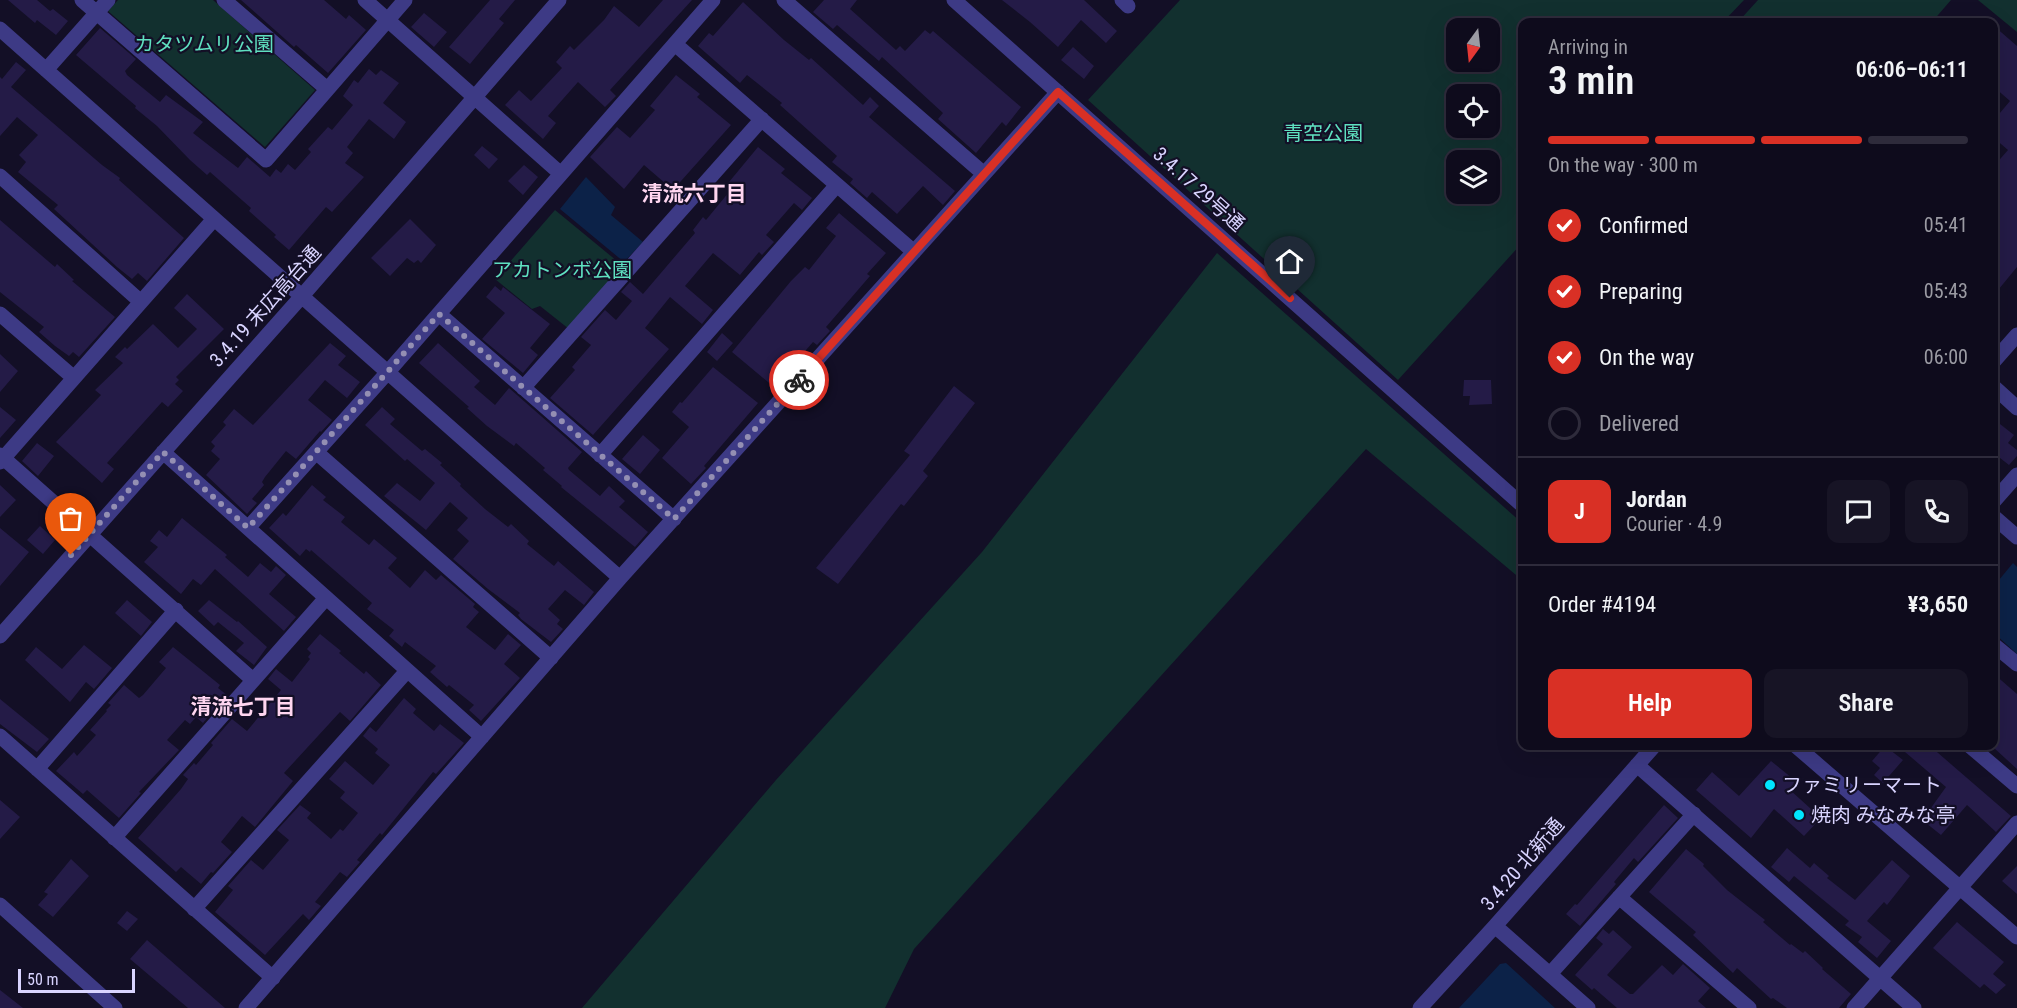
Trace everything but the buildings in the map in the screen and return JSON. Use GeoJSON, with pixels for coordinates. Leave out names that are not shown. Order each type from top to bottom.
{"type":"FeatureCollection","features":[{"type":"Feature","properties":{"kind":"street"},"geometry":{"type":"LineString","coordinates":[[82,0],[266,160],[405,0]]}},
{"type":"Feature","properties":{"kind":"street"},"geometry":{"type":"LineString","coordinates":[[46,70],[108,0]]}},
{"type":"Feature","properties":{"kind":"street"},"geometry":{"type":"LineString","coordinates":[[224,0],[327,89]]}},
{"type":"Feature","properties":{"kind":"street"},"geometry":{"type":"LineString","coordinates":[[365,0],[476,96],[561,174]]}},
{"type":"Feature","properties":{"kind":"street","name":"3.4.19 末広高台通"},"geometry":{"type":"LineString","coordinates":[[0,636],[302,296],[559,0]]}},
{"type":"Feature","properties":{"kind":"street"},"geometry":{"type":"LineString","coordinates":[[248,528],[439,314],[713,0]]}},
{"type":"Feature","properties":{"kind":"street"},"geometry":{"type":"LineString","coordinates":[[784,0],[984,174]]}},
{"type":"Feature","properties":{"kind":"street","name":"3.4.17 29号通"},"geometry":{"type":"LineString","coordinates":[[954,0],[1518,501]]}},
{"type":"Feature","properties":{"kind":"street"},"geometry":{"type":"LineString","coordinates":[[0,29],[620,578]]}},
{"type":"Feature","properties":{"kind":"street"},"geometry":{"type":"LineString","coordinates":[[675,44],[914,252]]}},
{"type":"Feature","properties":{"kind":"street"},"geometry":{"type":"LineString","coordinates":[[246,1008],[620,578],[1058,92]]}},
{"type":"Feature","properties":{"kind":"street"},"geometry":{"type":"LineString","coordinates":[[523,388],[762,119]]}},
{"type":"Feature","properties":{"kind":"street"},"geometry":{"type":"LineString","coordinates":[[0,176],[141,302]]}},
{"type":"Feature","properties":{"kind":"street"},"geometry":{"type":"LineString","coordinates":[[600,455],[837,185]]}},
{"type":"Feature","properties":{"kind":"street"},"geometry":{"type":"LineString","coordinates":[[214,219],[1,458],[90,533],[253,680]]}},
{"type":"Feature","properties":{"kind":"street"},"geometry":{"type":"LineString","coordinates":[[0,314],[74,378]]}},
{"type":"Feature","properties":{"kind":"street"},"geometry":{"type":"LineString","coordinates":[[439,314],[674,519]]}},
{"type":"Feature","properties":{"kind":"street"},"geometry":{"type":"LineString","coordinates":[[1998,357],[2017,335]]}},
{"type":"Feature","properties":{"kind":"street"},"geometry":{"type":"LineString","coordinates":[[1998,391],[2017,408]]}},
{"type":"Feature","properties":{"kind":"street"},"geometry":{"type":"LineString","coordinates":[[163,452],[482,737]]}},
{"type":"Feature","properties":{"kind":"street"},"geometry":{"type":"LineString","coordinates":[[316,452],[551,658]]}},
{"type":"Feature","properties":{"kind":"street"},"geometry":{"type":"LineString","coordinates":[[1998,496],[2017,475]]}},
{"type":"Feature","properties":{"kind":"street"},"geometry":{"type":"LineString","coordinates":[[1998,520],[2017,537]]}},
{"type":"Feature","properties":{"kind":"street"},"geometry":{"type":"LineString","coordinates":[[114,838],[326,598]]}},
{"type":"Feature","properties":{"kind":"street"},"geometry":{"type":"LineString","coordinates":[[36,769],[176,610]]}},
{"type":"Feature","properties":{"kind":"street"},"geometry":{"type":"LineString","coordinates":[[1998,648],[2017,664]]}},
{"type":"Feature","properties":{"kind":"street"},"geometry":{"type":"LineString","coordinates":[[194,909],[408,671]]}},
{"type":"Feature","properties":{"kind":"street"},"geometry":{"type":"LineString","coordinates":[[0,736],[273,978]]}},
{"type":"Feature","properties":{"kind":"street","name":"3.4.20 北新通"},"geometry":{"type":"LineString","coordinates":[[1424,1007],[1650,750]]}},
{"type":"Feature","properties":{"kind":"street"},"geometry":{"type":"LineString","coordinates":[[1801,750],[2017,937]]}},
{"type":"Feature","properties":{"kind":"street"},"geometry":{"type":"LineString","coordinates":[[1975,750],[2017,786]]}},
{"type":"Feature","properties":{"kind":"street"},"geometry":{"type":"LineString","coordinates":[[1637,765],[1914,1008]]}},
{"type":"Feature","properties":{"kind":"street"},"geometry":{"type":"LineString","coordinates":[[1550,974],[1694,814]]}},
{"type":"Feature","properties":{"kind":"street"},"geometry":{"type":"LineString","coordinates":[[1854,1008],[2017,823]]}},
{"type":"Feature","properties":{"kind":"street"},"geometry":{"type":"LineString","coordinates":[[1619,897],[1749,1008]]}},
{"type":"Feature","properties":{"kind":"street"},"geometry":{"type":"LineString","coordinates":[[0,905],[115,1008]]}},
{"type":"Feature","properties":{"kind":"street"},"geometry":{"type":"LineString","coordinates":[[1495,926],[1588,1008]]}},
{"type":"Feature","properties":{"kind":"green space","name":"カタツムリ公園"},"geometry":{"type":"Polygon","coordinates":[[[118,0],[213,0],[315,90],[265,147],[108,11],[118,0]]]}},
{"type":"Feature","properties":{"kind":"green space","name":"青空公園"},"geometry":{"type":"Polygon","coordinates":[[[1180,0],[1744,0],[1727,18],[1518,18],[1518,247],[1398,380],[1088,100],[1180,0]]]}},
{"type":"Feature","properties":{"kind":"green space"},"geometry":{"type":"Polygon","coordinates":[[[1758,0],[1951,0],[1935,18],[1742,18],[1758,0]]]}},
{"type":"Feature","properties":{"kind":"green space"},"geometry":{"type":"Polygon","coordinates":[[[1978,0],[2017,0],[2017,32],[1978,0]]]}},
{"type":"Feature","properties":{"kind":"green space","name":"アカトンボ公園"},"geometry":{"type":"Polygon","coordinates":[[[555,210],[623,266],[569,329],[540,306],[532,309],[495,279],[555,210]]]}},
{"type":"Feature","properties":{"kind":"green space"},"geometry":{"type":"Polygon","coordinates":[[[1217,253],[1518,519],[1518,577],[1366,449],[914,949],[885,1008],[582,1008],[776,780],[982,552],[1217,253]]]}},
{"type":"Feature","properties":{"kind":"water"},"geometry":{"type":"Polygon","coordinates":[[[586,177],[615,207],[611,215],[643,242],[624,262],[560,209],[586,177]]]}},
{"type":"Feature","properties":{"kind":"water"},"geometry":{"type":"Polygon","coordinates":[[[2013,563],[2017,567],[2017,654],[1998,637],[1998,581],[2013,563]]]}},
{"type":"Feature","properties":{"kind":"water"},"geometry":{"type":"Polygon","coordinates":[[[1506,963],[1555,1008],[1459,1008],[1500,964],[1506,963]]]}},
{"type":"Feature","properties":{"kind":"way so far"},"geometry":{"type":"LineString","coordinates":[[71,555],[163,452],[248,528],[439,314],[674,519],[799,380]]}},
{"type":"Feature","properties":{"kind":"place","name":"ファミリーマート"},"geometry":{"type":"Point","coordinates":[1770,785]}},
{"type":"Feature","properties":{"kind":"place","name":"焼肉 みなみな亭"},"geometry":{"type":"Point","coordinates":[1799,815]}},
{"type":"Feature","properties":{"kind":"district","name":"清流六丁目"},"geometry":{"type":"Point","coordinates":[694,194]}},
{"type":"Feature","properties":{"kind":"district","name":"清流七丁目"},"geometry":{"type":"Point","coordinates":[243,707]}},
{"type":"Feature","properties":{"kind":"route"},"geometry":{"type":"LineString","coordinates":[[799,380],[1058,92],[1290,298]]}}]}
